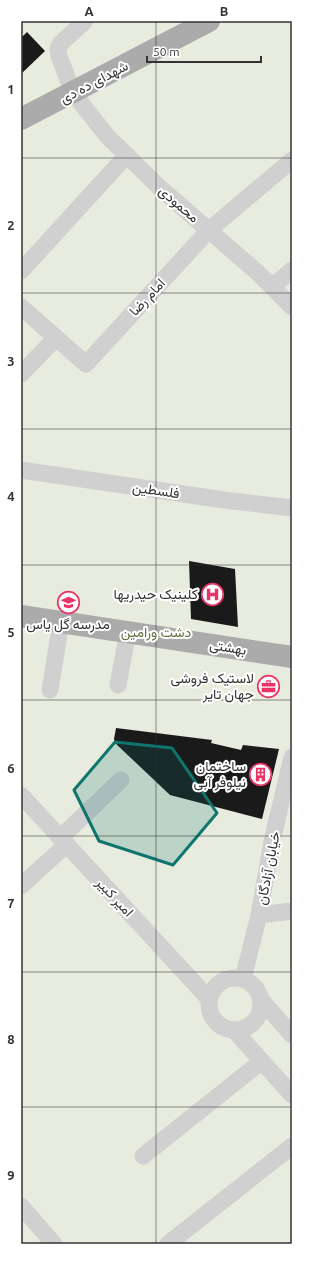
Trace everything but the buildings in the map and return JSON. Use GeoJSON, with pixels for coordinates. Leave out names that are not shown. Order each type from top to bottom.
{"type":"FeatureCollection","features":[{"type":"Feature","properties":{"kind":"main road","name":"شهدای ده دی"},"geometry":{"type":"LineString","coordinates":[[23,116],[74,93],[209,21]]}},
{"type":"Feature","properties":{"kind":"main road","name":"بهشتی"},"geometry":{"type":"LineString","coordinates":[[21,616],[292,657]]}},
{"type":"Feature","properties":{"kind":"street","name":"محمودی"},"geometry":{"type":"LineString","coordinates":[[86,21],[60,44],[58,49],[59,56],[74,93],[108,137],[127,156],[258,273],[292,307]]}},
{"type":"Feature","properties":{"kind":"street"},"geometry":{"type":"LineString","coordinates":[[21,271],[127,156]]}},
{"type":"Feature","properties":{"kind":"street","name":"امام رضا"},"geometry":{"type":"LineString","coordinates":[[56,338],[86,364],[209,230],[292,160]]}},
{"type":"Feature","properties":{"kind":"street"},"geometry":{"type":"LineString","coordinates":[[272,287],[292,270]]}},
{"type":"Feature","properties":{"kind":"street"},"geometry":{"type":"LineString","coordinates":[[21,307],[56,338],[21,374]]}},
{"type":"Feature","properties":{"kind":"street","name":"فلسطین"},"geometry":{"type":"LineString","coordinates":[[21,470],[224,500],[292,508]]}},
{"type":"Feature","properties":{"kind":"street"},"geometry":{"type":"LineString","coordinates":[[50,690],[61,622]]}},
{"type":"Feature","properties":{"kind":"street"},"geometry":{"type":"LineString","coordinates":[[118,685],[128,632]]}},
{"type":"Feature","properties":{"kind":"street","name":"خیابان آزادگان"},"geometry":{"type":"LineString","coordinates":[[243,978],[259,915],[272,841],[292,758]]}},
{"type":"Feature","properties":{"kind":"street"},"geometry":{"type":"LineString","coordinates":[[21,886],[121,780]]}},
{"type":"Feature","properties":{"kind":"street","name":"امیر کبیر"},"geometry":{"type":"LineString","coordinates":[[21,796],[209,999]]}},
{"type":"Feature","properties":{"kind":"street"},"geometry":{"type":"LineString","coordinates":[[259,915],[292,911]]}},
{"type":"Feature","properties":{"kind":"street"},"geometry":{"type":"LineString","coordinates":[[243,978],[256,987],[261,1000],[261,1010],[251,1025],[243,1029],[234,1030],[225,1028],[217,1023],[209,1008],[209,999],[212,990],[218,983],[226,979],[243,978]]}},
{"type":"Feature","properties":{"kind":"street"},"geometry":{"type":"LineString","coordinates":[[261,1000],[288,1026]]}},
{"type":"Feature","properties":{"kind":"street"},"geometry":{"type":"LineString","coordinates":[[234,1030],[292,1095]]}},
{"type":"Feature","properties":{"kind":"street"},"geometry":{"type":"LineString","coordinates":[[143,1156],[261,1062]]}},
{"type":"Feature","properties":{"kind":"street"},"geometry":{"type":"LineString","coordinates":[[168,1244],[292,1146]]}},
{"type":"Feature","properties":{"kind":"street"},"geometry":{"type":"LineString","coordinates":[[21,1206],[54,1244]]}},
{"type":"Feature","properties":{"kind":"highlighted area"},"geometry":{"type":"Polygon","coordinates":[[[115,742],[172,748],[217,813],[173,865],[99,841],[74,790],[115,742]]]}},
{"type":"Feature","properties":{"kind":"green space","name":"دشت ورامین"},"geometry":{"type":"Polygon","coordinates":[[[21,21],[292,21],[292,1244],[21,1244],[21,21]]]}},
{"type":"Feature","properties":{"kind":"place","name":"کلینیک حیدریها"},"geometry":{"type":"Point","coordinates":[213,594]}},
{"type":"Feature","properties":{"kind":"place","name":"مدرسه گل یاس"},"geometry":{"type":"Point","coordinates":[68,602]}},
{"type":"Feature","properties":{"kind":"place","name":"لاستیک فروشی جهان تایر"},"geometry":{"type":"Point","coordinates":[269,686]}},
{"type":"Feature","properties":{"kind":"place","name":"ساختمان نیلوفر آبی"},"geometry":{"type":"Point","coordinates":[261,774]}}]}
